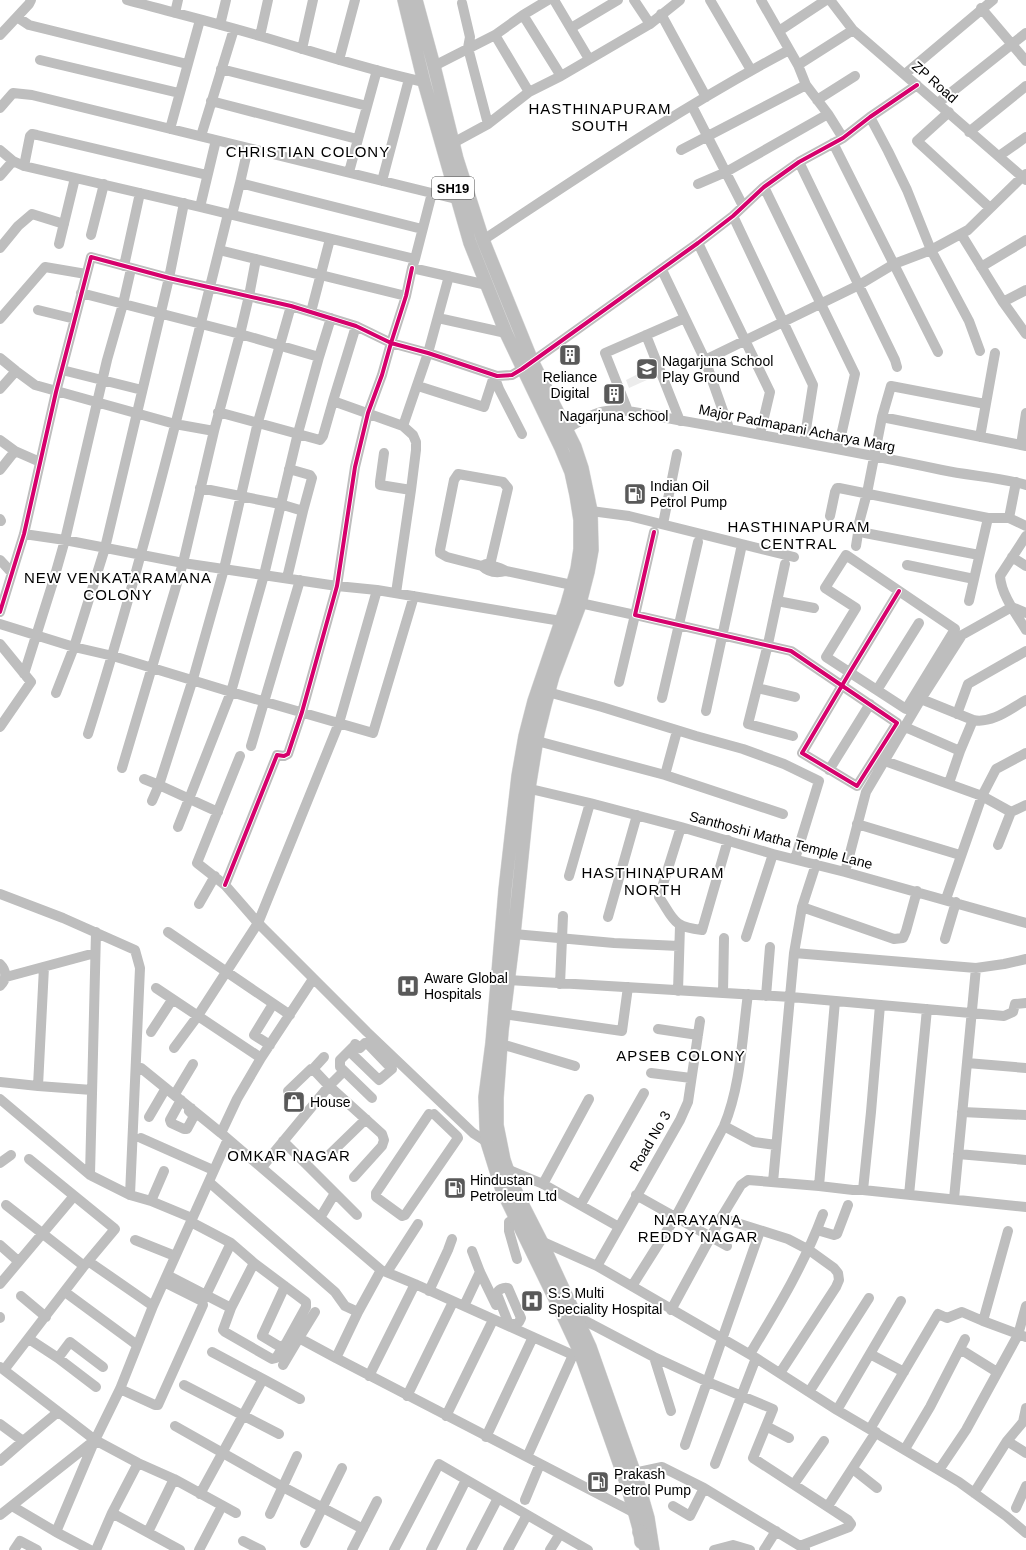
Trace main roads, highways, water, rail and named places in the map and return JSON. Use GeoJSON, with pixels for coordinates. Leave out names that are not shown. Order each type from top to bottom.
{"type":"FeatureCollection","features":[{"type":"Feature","properties":{"kind":"highway"},"geometry":{"type":"LineString","coordinates":[[640,1532],[648,1550]]}},
{"type":"Feature","properties":{"kind":"main road","name":"SH19"},"geometry":{"type":"LineString","coordinates":[[404,0],[424,82],[456,199],[470,243],[506,333],[527,365],[542,383],[566,429],[582,468],[591,511],[592,550],[588,572],[580,603],[548,692],[537,741],[523,787],[506,890],[492,1043],[485,1098],[487,1142],[512,1220],[558,1304],[627,1485],[640,1532],[642,1550]]}},
{"type":"Feature","properties":{"kind":"main road","name":"SH19"},"geometry":{"type":"LineString","coordinates":[[416,0],[467,192],[527,365],[570,472],[580,520],[580,549],[577,569],[534,701],[525,736],[514,934],[501,1044],[497,1098],[497,1125],[507,1169],[525,1213],[540,1241],[590,1347],[648,1518],[653,1550]]}},
{"type":"Feature","properties":{"kind":"place","name":"Reliance Digital"},"geometry":{"type":"Point","coordinates":[570,355]}},
{"type":"Feature","properties":{"kind":"place","name":"Nagarjuna School Play Ground"},"geometry":{"type":"Point","coordinates":[647,369]}},
{"type":"Feature","properties":{"kind":"place","name":"Nagarjuna school"},"geometry":{"type":"Point","coordinates":[614,394]}},
{"type":"Feature","properties":{"kind":"place","name":"Indian Oil Petrol Pump"},"geometry":{"type":"Point","coordinates":[635,494]}},
{"type":"Feature","properties":{"kind":"place","name":"Aware Global Hospitals"},"geometry":{"type":"Point","coordinates":[408,986]}},
{"type":"Feature","properties":{"kind":"place","name":"House"},"geometry":{"type":"Point","coordinates":[294,1102]}},
{"type":"Feature","properties":{"kind":"place","name":"Hindustan Petroleum Ltd"},"geometry":{"type":"Point","coordinates":[455,1188]}},
{"type":"Feature","properties":{"kind":"place","name":"S.S Multi Speciality Hospital"},"geometry":{"type":"Point","coordinates":[532,1301]}},
{"type":"Feature","properties":{"kind":"place","name":"Prakash Petrol Pump"},"geometry":{"type":"Point","coordinates":[598,1482]}},
{"type":"Feature","properties":{"kind":"district","name":"HASTHINAPURAM SOUTH"},"geometry":{"type":"Point","coordinates":[600,118]}},
{"type":"Feature","properties":{"kind":"district","name":"CHRISTIAN COLONY"},"geometry":{"type":"Point","coordinates":[308,152]}},
{"type":"Feature","properties":{"kind":"district","name":"HASTHINAPURAM CENTRAL"},"geometry":{"type":"Point","coordinates":[799,536]}},
{"type":"Feature","properties":{"kind":"district","name":"NEW VENKATARAMANA COLONY"},"geometry":{"type":"Point","coordinates":[118,586]}},
{"type":"Feature","properties":{"kind":"district","name":"HASTHINAPURAM NORTH"},"geometry":{"type":"Point","coordinates":[653,882]}},
{"type":"Feature","properties":{"kind":"district","name":"APSEB COLONY"},"geometry":{"type":"Point","coordinates":[681,1056]}},
{"type":"Feature","properties":{"kind":"district","name":"OMKAR NAGAR"},"geometry":{"type":"Point","coordinates":[289,1156]}},
{"type":"Feature","properties":{"kind":"district","name":"NARAYANA REDDY NAGAR"},"geometry":{"type":"Point","coordinates":[698,1228]}}]}
